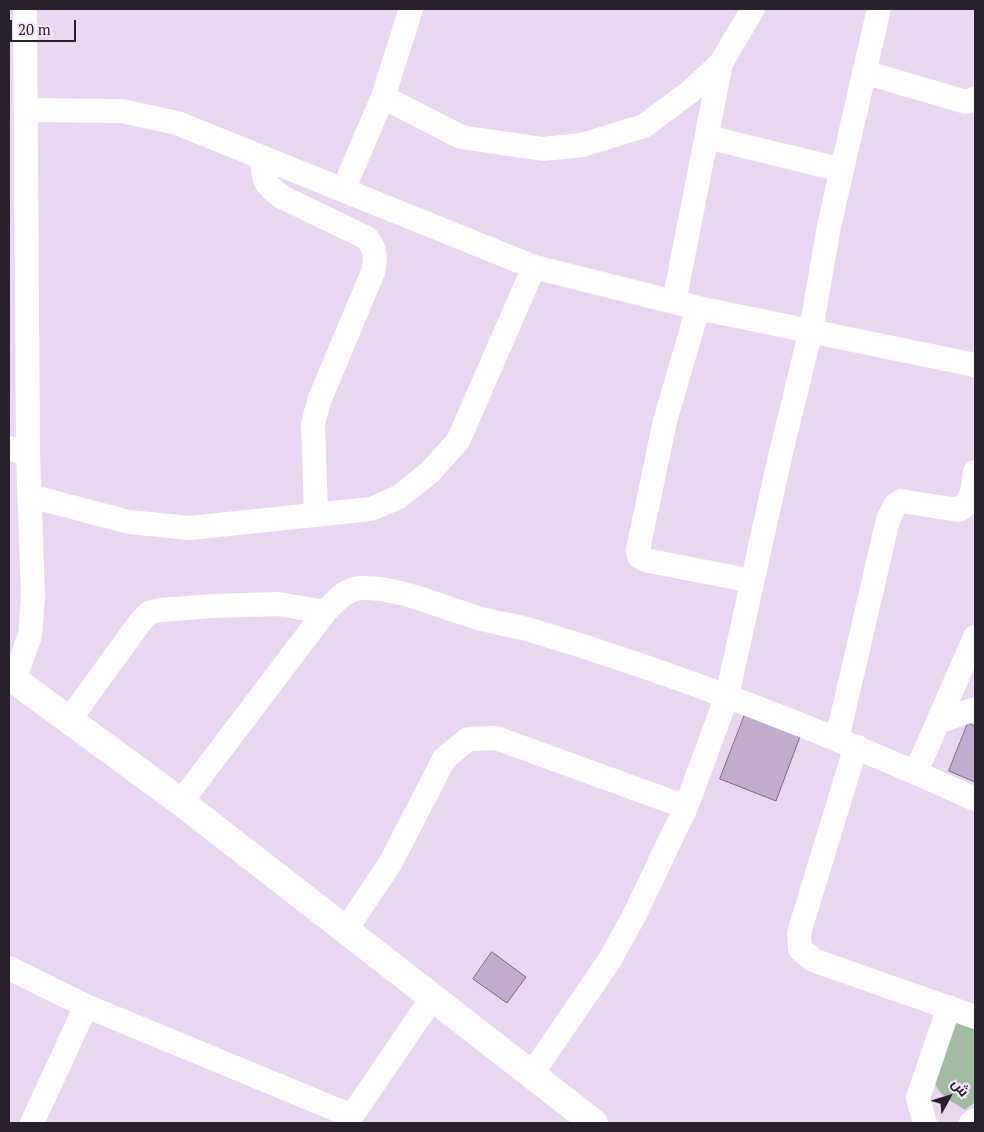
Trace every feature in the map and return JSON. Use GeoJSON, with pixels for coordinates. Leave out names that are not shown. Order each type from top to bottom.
{"type":"FeatureCollection","features":[{"type":"Feature","properties":{"kind":"main road"},"geometry":{"type":"LineString","coordinates":[[11,678],[181,802],[594,1123]]}},
{"type":"Feature","properties":{"kind":"street"},"geometry":{"type":"LineString","coordinates":[[11,678],[30,636],[33,596],[30,496],[18,451],[18,144],[26,110],[25,9]]}},
{"type":"Feature","properties":{"kind":"street"},"geometry":{"type":"LineString","coordinates":[[343,190],[383,97],[411,9]]}},
{"type":"Feature","properties":{"kind":"street"},"geometry":{"type":"LineString","coordinates":[[383,97],[461,137],[543,149],[572,146],[644,126],[691,91],[721,63],[753,9]]}},
{"type":"Feature","properties":{"kind":"street"},"geometry":{"type":"LineString","coordinates":[[531,1075],[610,961],[634,916],[686,807],[727,696],[811,330],[829,226],[879,9]]}},
{"type":"Feature","properties":{"kind":"street"},"geometry":{"type":"LineString","coordinates":[[674,302],[721,63]]}},
{"type":"Feature","properties":{"kind":"street"},"geometry":{"type":"LineString","coordinates":[[864,72],[966,102],[975,99]]}},
{"type":"Feature","properties":{"kind":"street"},"geometry":{"type":"LineString","coordinates":[[26,110],[122,111],[177,123],[534,267],[698,308],[975,365]]}},
{"type":"Feature","properties":{"kind":"street"},"geometry":{"type":"LineString","coordinates":[[707,137],[842,170]]}},
{"type":"Feature","properties":{"kind":"street"},"geometry":{"type":"LineString","coordinates":[[262,158],[263,179],[270,188],[282,197],[367,238],[374,248],[375,254],[372,272],[319,401],[313,424],[316,515]]}},
{"type":"Feature","properties":{"kind":"street"},"geometry":{"type":"LineString","coordinates":[[30,496],[152,526],[190,528],[371,510],[399,497],[430,472],[458,441],[534,267]]}},
{"type":"Feature","properties":{"kind":"street"},"geometry":{"type":"LineString","coordinates":[[698,308],[665,421],[638,556],[644,560],[752,581]]}},
{"type":"Feature","properties":{"kind":"street"},"geometry":{"type":"LineString","coordinates":[[975,472],[971,497],[966,505],[959,510],[901,501],[895,505],[888,520],[862,627],[847,742],[799,933],[800,949],[813,960],[975,1017]]}},
{"type":"Feature","properties":{"kind":"street"},"geometry":{"type":"LineString","coordinates":[[181,802],[325,612],[345,592],[363,588],[410,596],[481,619],[536,632],[727,696],[847,742],[975,799]]}},
{"type":"Feature","properties":{"kind":"street"},"geometry":{"type":"LineString","coordinates":[[69,720],[141,621],[149,613],[160,610],[212,606],[278,604],[325,612]]}},
{"type":"Feature","properties":{"kind":"street"},"geometry":{"type":"LineString","coordinates":[[916,772],[975,637]]}},
{"type":"Feature","properties":{"kind":"street"},"geometry":{"type":"LineString","coordinates":[[938,722],[975,709]]}},
{"type":"Feature","properties":{"kind":"street"},"geometry":{"type":"LineString","coordinates":[[345,931],[391,862],[444,759],[468,738],[496,738],[686,807]]}},
{"type":"Feature","properties":{"kind":"street"},"geometry":{"type":"LineString","coordinates":[[9,968],[86,1006],[350,1120],[432,998]]}},
{"type":"Feature","properties":{"kind":"street"},"geometry":{"type":"LineString","coordinates":[[32,1123],[86,1006]]}},
{"type":"Feature","properties":{"kind":"street"},"geometry":{"type":"LineString","coordinates":[[925,1123],[918,1098],[949,1007]]}},
{"type":"Feature","properties":{"kind":"street"},"geometry":{"type":"LineString","coordinates":[[971,1123],[975,1120]]}},
{"type":"Feature","properties":{"kind":"green space"},"geometry":{"type":"Polygon","coordinates":[[[956,1022],[975,1027],[975,1102],[965,1110],[942,1094],[934,1080],[956,1022]]]}},
{"type":"Feature","properties":{"kind":"building"},"geometry":{"type":"Polygon","coordinates":[[[746,712],[801,734],[776,801],[720,779],[746,712]]]}},
{"type":"Feature","properties":{"kind":"building"},"geometry":{"type":"Polygon","coordinates":[[[968,723],[975,726],[975,782],[949,771],[968,723]]]}},
{"type":"Feature","properties":{"kind":"building"},"geometry":{"type":"Polygon","coordinates":[[[492,952],[526,977],[507,1003],[473,979],[492,952]]]}}]}
